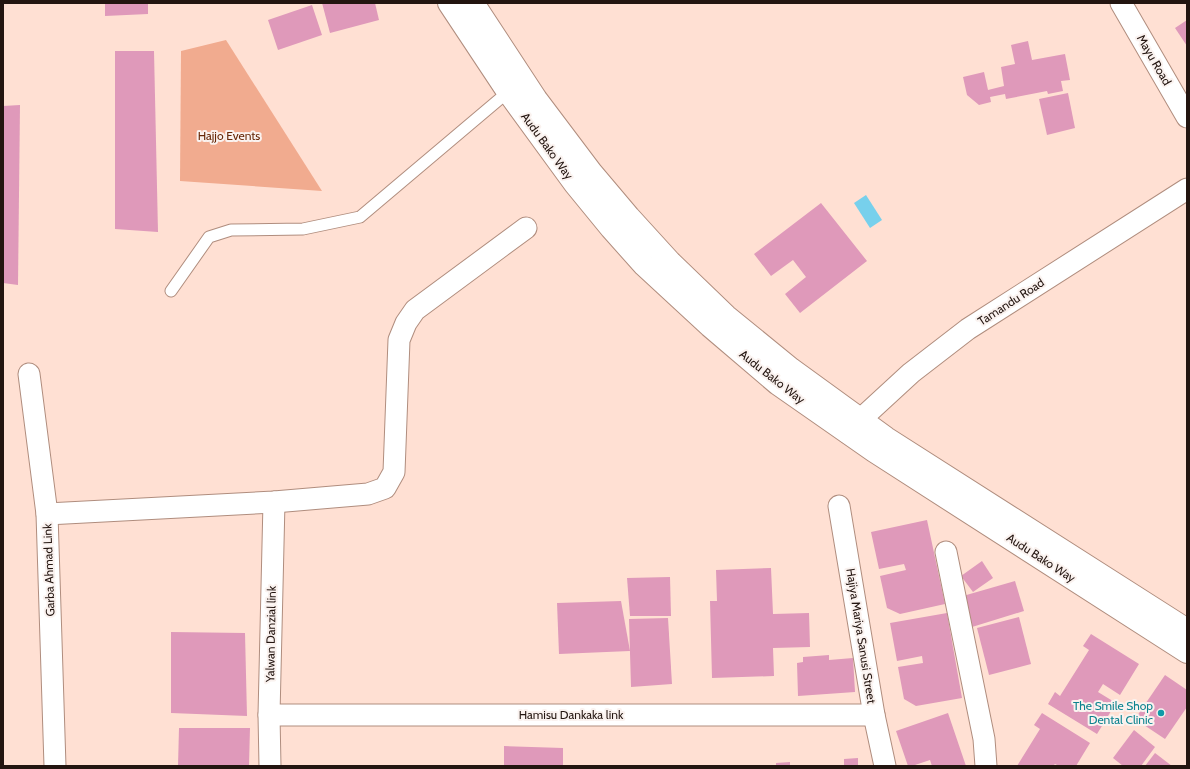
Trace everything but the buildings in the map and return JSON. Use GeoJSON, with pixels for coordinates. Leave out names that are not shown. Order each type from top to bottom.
{"type":"FeatureCollection","features":[{"type":"Feature","properties":{"kind":"main road","name":"Audu Bako Way"},"geometry":{"type":"LineString","coordinates":[[449,3],[508,92],[575,184],[611,228],[644,265],[710,326],[778,384],[854,426],[886,438],[1187,630]]}},
{"type":"Feature","properties":{"kind":"main road","name":"Audu Bako Way"},"geometry":{"type":"LineString","coordinates":[[472,3],[536,99],[591,172],[629,217],[670,262],[726,316],[791,368],[854,426],[874,451],[1187,652]]}},
{"type":"Feature","properties":{"kind":"street","name":"Mayu Road"},"geometry":{"type":"LineString","coordinates":[[1121,3],[1187,117]]}},
{"type":"Feature","properties":{"kind":"street","name":"Tamandu Road"},"geometry":{"type":"LineString","coordinates":[[854,426],[911,373],[968,329],[1187,189]]}},
{"type":"Feature","properties":{"kind":"street"},"geometry":{"type":"LineString","coordinates":[[47,514],[274,502],[368,494],[385,488],[394,472],[399,340],[406,323],[415,310],[526,228]]}},
{"type":"Feature","properties":{"kind":"street","name":"Garba Ahmad Link"},"geometry":{"type":"LineString","coordinates":[[29,374],[47,514],[55,766]]}},
{"type":"Feature","properties":{"kind":"street","name":"Yalwan Danzial link"},"geometry":{"type":"LineString","coordinates":[[270,766],[269,715],[274,502]]}},
{"type":"Feature","properties":{"kind":"street","name":"Hajiya Mariya Sanusi Street"},"geometry":{"type":"LineString","coordinates":[[839,506],[874,715],[885,766]]}},
{"type":"Feature","properties":{"kind":"street"},"geometry":{"type":"LineString","coordinates":[[946,552],[984,739],[986,766]]}},
{"type":"Feature","properties":{"kind":"street","name":"Hamisu Dankaka link"},"geometry":{"type":"LineString","coordinates":[[269,715],[874,715]]}},
{"type":"Feature","properties":{"kind":"lane"},"geometry":{"type":"LineString","coordinates":[[171,291],[209,237],[231,230],[303,229],[360,217],[508,92]]}},
{"type":"Feature","properties":{"kind":"green space","name":"Hajjo Events"},"geometry":{"type":"Polygon","coordinates":[[[226,40],[322,191],[180,181],[181,51],[226,40]]]}},
{"type":"Feature","properties":{"kind":"water"},"geometry":{"type":"Polygon","coordinates":[[[866,195],[882,220],[870,228],[854,203],[866,195]]]}},
{"type":"Feature","properties":{"kind":"place","name":"The Smile Shop Dental Clinic"},"geometry":{"type":"Point","coordinates":[1161,713]}}]}
